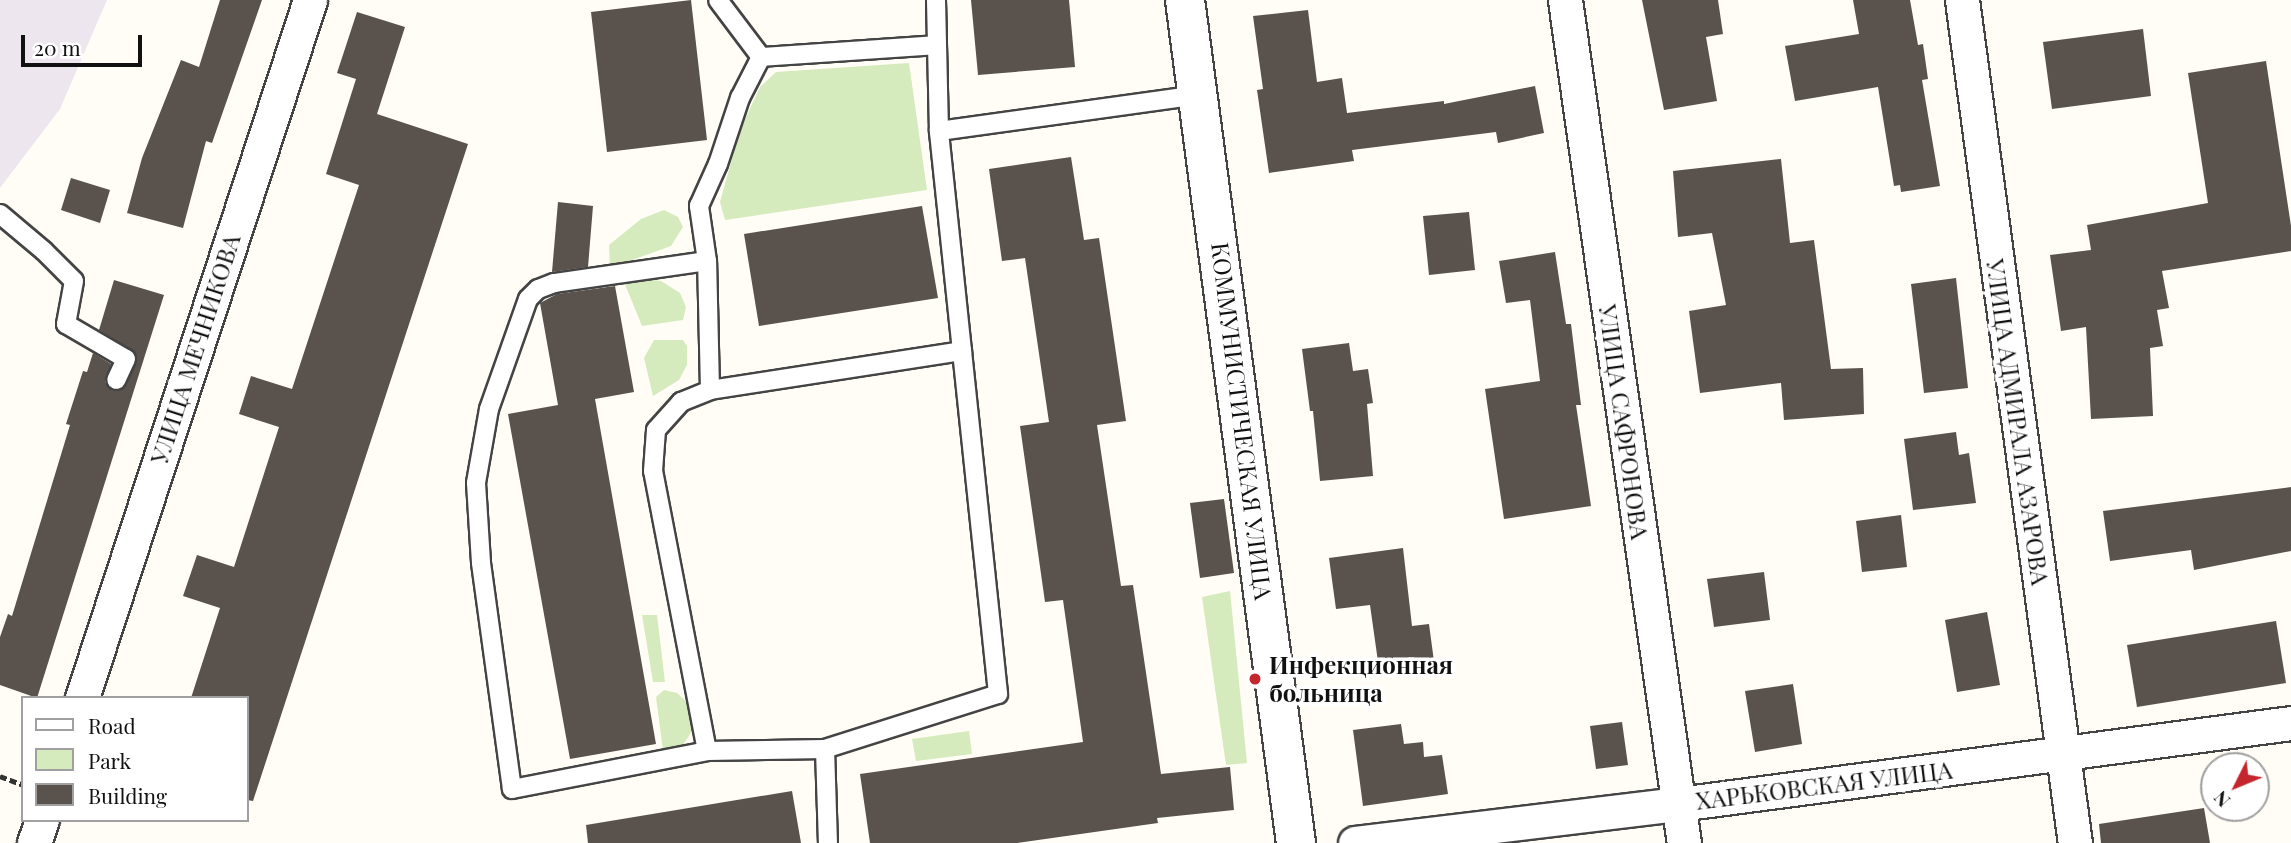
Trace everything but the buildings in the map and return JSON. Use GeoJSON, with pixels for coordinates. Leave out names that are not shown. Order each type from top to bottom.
{"type":"FeatureCollection","features":[{"type":"Feature","properties":{"kind":"street","name":"УЛИЦА МЕЧНИКОВА"},"geometry":{"type":"LineString","coordinates":[[83,696],[310,0]]}},
{"type":"Feature","properties":{"kind":"street","name":"КОММУНИСТИЧЕСКАЯ УЛИЦА"},"geometry":{"type":"LineString","coordinates":[[1185,0],[1296,843]]}},
{"type":"Feature","properties":{"kind":"street","name":"УЛИЦА САФРОНОВА"},"geometry":{"type":"LineString","coordinates":[[1565,0],[1684,843]]}},
{"type":"Feature","properties":{"kind":"street","name":"УЛИЦА АДМИРАЛА АЗАРОВА"},"geometry":{"type":"LineString","coordinates":[[1962,0],[2075,843]]}},
{"type":"Feature","properties":{"kind":"street","name":"ХАРЬКОВСКАЯ УЛИЦА"},"geometry":{"type":"LineString","coordinates":[[1355,843],[1679,804],[2291,723]]}},
{"type":"Feature","properties":{"kind":"street"},"geometry":{"type":"LineString","coordinates":[[34,843],[41,822]]}},
{"type":"Feature","properties":{"kind":"lane"},"geometry":{"type":"LineString","coordinates":[[718,0],[761,57]]}},
{"type":"Feature","properties":{"kind":"lane"},"geometry":{"type":"LineString","coordinates":[[707,261],[554,283],[538,289],[528,299],[489,409],[476,484],[481,563],[512,789],[707,751],[825,749],[998,694],[939,131],[936,0]]}},
{"type":"Feature","properties":{"kind":"lane"},"geometry":{"type":"LineString","coordinates":[[761,57],[937,45]]}},
{"type":"Feature","properties":{"kind":"lane"},"geometry":{"type":"LineString","coordinates":[[710,390],[707,261],[699,206],[718,164],[740,98],[761,57]]}},
{"type":"Feature","properties":{"kind":"lane"},"geometry":{"type":"LineString","coordinates":[[939,131],[1199,95]]}},
{"type":"Feature","properties":{"kind":"lane"},"geometry":{"type":"LineString","coordinates":[[0,214],[44,251],[74,281],[66,324],[126,359],[116,380]]}},
{"type":"Feature","properties":{"kind":"lane"},"geometry":{"type":"LineString","coordinates":[[707,751],[653,471],[656,430],[681,402],[710,390],[962,351]]}},
{"type":"Feature","properties":{"kind":"lane"},"geometry":{"type":"LineString","coordinates":[[825,749],[828,843]]}},
{"type":"Feature","properties":{"kind":"path"},"geometry":{"type":"LineString","coordinates":[[0,776],[21,784]]}},
{"type":"Feature","properties":{"kind":"shaded area"},"geometry":{"type":"Polygon","coordinates":[[[0,0],[107,0],[60,109],[0,188],[0,0]]]}},
{"type":"Feature","properties":{"kind":"green space"},"geometry":{"type":"Polygon","coordinates":[[[909,63],[927,190],[725,220],[720,202],[740,130],[760,87],[776,72],[909,63]]]}},
{"type":"Feature","properties":{"kind":"green space"},"geometry":{"type":"Polygon","coordinates":[[[664,210],[678,217],[683,227],[671,246],[610,268],[609,245],[641,219],[664,210]]]}},
{"type":"Feature","properties":{"kind":"green space"},"geometry":{"type":"Polygon","coordinates":[[[622,277],[661,281],[680,293],[686,307],[683,320],[642,326],[622,277]]]}},
{"type":"Feature","properties":{"kind":"green space"},"geometry":{"type":"Polygon","coordinates":[[[654,340],[683,340],[687,346],[687,365],[679,380],[653,396],[644,358],[654,340]]]}},
{"type":"Feature","properties":{"kind":"green space"},"geometry":{"type":"Polygon","coordinates":[[[1230,591],[1247,763],[1226,765],[1202,597],[1230,591]]]}},
{"type":"Feature","properties":{"kind":"green space"},"geometry":{"type":"Polygon","coordinates":[[[642,615],[657,615],[665,682],[653,682],[642,615]]]}},
{"type":"Feature","properties":{"kind":"green space"},"geometry":{"type":"Polygon","coordinates":[[[664,690],[677,693],[690,705],[696,725],[679,751],[663,751],[656,697],[664,690]]]}},
{"type":"Feature","properties":{"kind":"green space"},"geometry":{"type":"Polygon","coordinates":[[[969,731],[972,754],[916,761],[912,739],[969,731]]]}},
{"type":"Feature","properties":{"kind":"place","name":"Инфекционная больница"},"geometry":{"type":"Point","coordinates":[1255,679]}}]}
